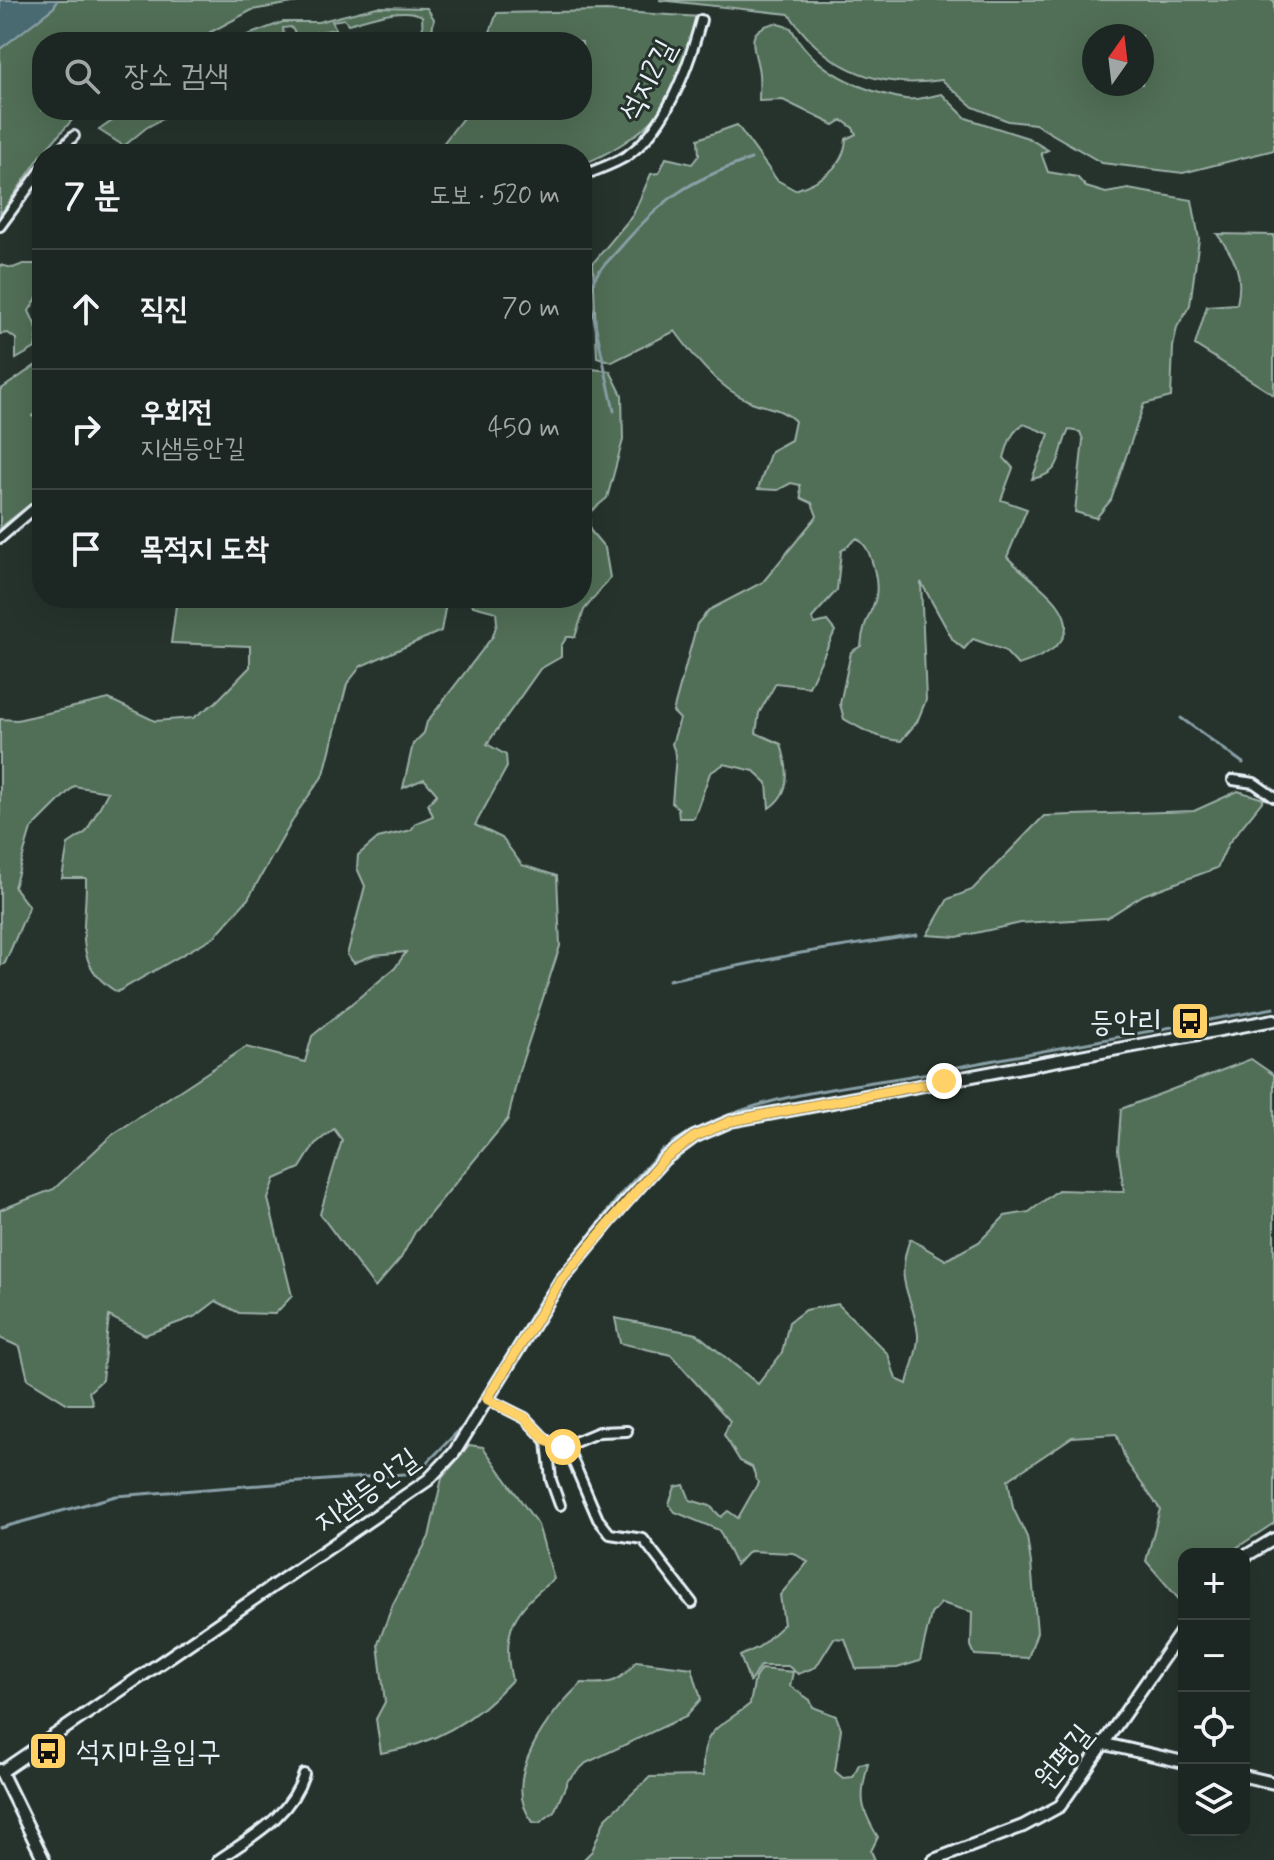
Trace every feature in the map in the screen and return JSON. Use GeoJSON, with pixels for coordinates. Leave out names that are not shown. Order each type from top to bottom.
{"type":"FeatureCollection","features":[{"type":"Feature","properties":{"kind":"street","name":"석지2길"},"geometry":{"type":"LineString","coordinates":[[592,172],[627,156],[653,131],[687,63],[701,20]]}},
{"type":"Feature","properties":{"kind":"street"},"geometry":{"type":"LineString","coordinates":[[66,144],[74,136]]}},
{"type":"Feature","properties":{"kind":"street"},"geometry":{"type":"LineString","coordinates":[[0,226],[32,183]]}},
{"type":"Feature","properties":{"kind":"street"},"geometry":{"type":"LineString","coordinates":[[0,538],[32,511]]}},
{"type":"Feature","properties":{"kind":"street"},"geometry":{"type":"LineString","coordinates":[[1233,780],[1254,783],[1274,797]]}},
{"type":"Feature","properties":{"kind":"street","name":"지샘등안길"},"geometry":{"type":"LineString","coordinates":[[0,1771],[428,1480],[454,1453],[561,1280],[664,1159],[694,1137],[731,1121],[1274,1020]]}},
{"type":"Feature","properties":{"kind":"street"},"geometry":{"type":"LineString","coordinates":[[487,1399],[525,1418],[547,1441],[563,1447],[570,1454],[598,1519],[610,1534],[643,1539],[692,1603]]}},
{"type":"Feature","properties":{"kind":"street"},"geometry":{"type":"LineString","coordinates":[[563,1447],[599,1432],[627,1431]]}},
{"type":"Feature","properties":{"kind":"street"},"geometry":{"type":"LineString","coordinates":[[547,1441],[551,1480],[560,1505]]}},
{"type":"Feature","properties":{"kind":"street"},"geometry":{"type":"LineString","coordinates":[[1250,1553],[1274,1539]]}},
{"type":"Feature","properties":{"kind":"street","name":"원평길"},"geometry":{"type":"LineString","coordinates":[[934,1860],[1023,1826],[1060,1806],[1178,1637]]}},
{"type":"Feature","properties":{"kind":"street"},"geometry":{"type":"LineString","coordinates":[[1105,1744],[1178,1761]]}},
{"type":"Feature","properties":{"kind":"street"},"geometry":{"type":"LineString","coordinates":[[0,1771],[44,1860]]}},
{"type":"Feature","properties":{"kind":"street"},"geometry":{"type":"LineString","coordinates":[[218,1860],[279,1817],[293,1802],[304,1774]]}},
{"type":"Feature","properties":{"kind":"street"},"geometry":{"type":"LineString","coordinates":[[1250,1777],[1274,1783]]}},
{"type":"Feature","properties":{"kind":"green space"},"geometry":{"type":"Polygon","coordinates":[[[57,0],[310,0],[252,10],[211,32],[32,32],[32,120],[72,120],[51,144],[32,144],[32,169],[0,215],[0,49],[54,7],[57,0]]]}},
{"type":"Feature","properties":{"kind":"green space"},"geometry":{"type":"Polygon","coordinates":[[[659,0],[1274,0],[1274,150],[1183,173],[1102,163],[1035,124],[1008,121],[973,107],[942,80],[896,82],[855,71],[819,49],[789,14],[659,0]]]}},
{"type":"Feature","properties":{"kind":"green space"},"geometry":{"type":"Polygon","coordinates":[[[377,7],[427,8],[434,19],[432,32],[423,32],[422,16],[405,12],[348,24],[344,19],[332,21],[336,29],[319,32],[294,32],[291,27],[283,28],[283,32],[256,32],[283,22],[318,22],[377,7]]]}},
{"type":"Feature","properties":{"kind":"green space"},"geometry":{"type":"Polygon","coordinates":[[[606,11],[700,17],[681,70],[662,110],[630,138],[592,160],[592,144],[443,144],[461,120],[592,120],[592,32],[490,32],[497,13],[606,11]]]}},
{"type":"Feature","properties":{"kind":"green space"},"geometry":{"type":"Polygon","coordinates":[[[775,23],[791,28],[811,56],[854,84],[905,99],[942,94],[966,118],[1028,138],[1048,150],[1041,153],[1048,172],[1077,177],[1086,187],[1106,193],[1128,189],[1192,200],[1199,239],[1190,305],[1177,327],[1173,347],[1171,397],[1144,404],[1111,500],[1096,518],[1075,512],[1083,440],[1080,432],[1069,430],[1055,467],[1043,476],[1032,479],[1049,434],[1024,424],[1016,430],[1009,443],[1004,458],[1013,468],[1001,500],[1027,509],[1007,557],[1048,593],[1065,617],[1066,628],[1057,645],[1049,652],[1018,665],[1004,650],[973,639],[964,649],[953,640],[921,582],[926,700],[917,722],[901,741],[858,727],[844,719],[840,704],[851,652],[861,646],[877,591],[870,556],[857,538],[841,551],[837,590],[812,618],[815,624],[827,621],[835,631],[809,687],[776,683],[759,713],[756,733],[781,744],[787,771],[782,795],[769,808],[767,783],[754,771],[724,764],[710,773],[694,818],[679,818],[678,808],[672,803],[676,755],[672,744],[680,719],[673,712],[697,624],[709,610],[763,582],[817,516],[812,503],[801,498],[800,485],[791,483],[778,490],[758,489],[771,451],[791,440],[795,421],[785,413],[749,401],[727,388],[699,361],[675,331],[612,362],[597,357],[593,263],[633,215],[651,174],[659,173],[666,158],[692,164],[699,155],[698,139],[737,125],[777,180],[795,190],[822,178],[836,166],[846,139],[856,134],[853,128],[842,120],[834,125],[783,100],[759,101],[754,37],[757,31],[775,23]]]}},
{"type":"Feature","properties":{"kind":"green space"},"geometry":{"type":"Polygon","coordinates":[[[114,120],[160,120],[126,144],[121,144],[99,130],[114,120]]]}},
{"type":"Feature","properties":{"kind":"green space"},"geometry":{"type":"Polygon","coordinates":[[[1217,234],[1274,235],[1274,395],[1195,345],[1207,306],[1237,304],[1239,284],[1236,267],[1217,234]]]}},
{"type":"Feature","properties":{"kind":"green space"},"geometry":{"type":"Polygon","coordinates":[[[32,264],[32,306],[29,311],[32,318],[32,350],[16,359],[16,339],[8,333],[0,334],[0,265],[13,268],[32,264]]]}},
{"type":"Feature","properties":{"kind":"green space"},"geometry":{"type":"Polygon","coordinates":[[[32,368],[32,503],[0,528],[0,390],[32,368]]]}},
{"type":"Feature","properties":{"kind":"green space"},"geometry":{"type":"Polygon","coordinates":[[[592,369],[610,371],[622,395],[623,440],[607,498],[592,510],[592,369]]]}},
{"type":"Feature","properties":{"kind":"green space"},"geometry":{"type":"Polygon","coordinates":[[[592,532],[605,548],[610,578],[592,600],[592,532]]]}},
{"type":"Feature","properties":{"kind":"green space"},"geometry":{"type":"Polygon","coordinates":[[[176,608],[445,608],[441,631],[361,666],[347,684],[324,774],[298,811],[248,899],[215,936],[117,992],[102,981],[92,969],[84,943],[86,878],[62,878],[68,844],[86,832],[108,792],[74,786],[31,829],[14,887],[29,907],[5,963],[0,966],[0,719],[17,720],[109,699],[155,721],[193,718],[216,702],[250,667],[250,646],[171,643],[176,608]]]}},
{"type":"Feature","properties":{"kind":"green space"},"geometry":{"type":"Polygon","coordinates":[[[481,608],[586,608],[575,637],[567,637],[561,646],[561,657],[540,669],[487,744],[506,755],[507,767],[475,825],[502,838],[522,865],[557,876],[560,946],[519,1071],[508,1119],[415,1232],[401,1258],[375,1288],[320,1214],[342,1140],[334,1129],[315,1144],[300,1168],[275,1179],[268,1199],[292,1296],[275,1314],[239,1313],[216,1301],[196,1316],[145,1335],[109,1316],[102,1380],[89,1392],[93,1404],[68,1404],[28,1379],[20,1347],[0,1338],[0,1210],[54,1189],[112,1135],[246,1047],[305,1062],[312,1036],[395,968],[406,952],[374,955],[354,963],[347,955],[365,886],[357,868],[358,855],[378,838],[411,830],[416,823],[433,816],[428,804],[437,794],[424,779],[403,788],[413,744],[493,636],[496,612],[481,608]]]}},
{"type":"Feature","properties":{"kind":"green space"},"geometry":{"type":"Polygon","coordinates":[[[1238,791],[1264,799],[1228,844],[1217,868],[1143,895],[1107,918],[1021,923],[957,937],[927,935],[948,899],[972,890],[1044,816],[1194,811],[1238,791]]]}},
{"type":"Feature","properties":{"kind":"green space"},"geometry":{"type":"Polygon","coordinates":[[[1251,1059],[1274,1075],[1274,1523],[1236,1548],[1178,1548],[1178,1598],[1146,1561],[1160,1509],[1127,1463],[1116,1434],[1072,1437],[1008,1480],[1013,1508],[1027,1537],[1031,1563],[1037,1632],[1028,1658],[975,1655],[971,1646],[972,1612],[941,1603],[931,1614],[920,1661],[897,1668],[856,1669],[845,1639],[834,1638],[816,1667],[798,1674],[788,1666],[760,1666],[750,1682],[740,1656],[759,1647],[784,1624],[780,1595],[808,1562],[793,1553],[749,1551],[736,1565],[719,1530],[675,1512],[669,1504],[675,1487],[684,1485],[690,1500],[710,1506],[721,1517],[728,1511],[738,1518],[758,1483],[752,1467],[740,1461],[724,1435],[730,1421],[671,1355],[620,1343],[615,1318],[697,1334],[758,1384],[782,1353],[789,1322],[805,1310],[838,1304],[888,1354],[896,1379],[907,1384],[918,1341],[916,1321],[904,1279],[905,1255],[910,1239],[946,1260],[979,1242],[1005,1216],[1029,1212],[1058,1190],[1124,1192],[1118,1150],[1121,1109],[1251,1059]]]}},
{"type":"Feature","properties":{"kind":"green space"},"geometry":{"type":"Polygon","coordinates":[[[469,1445],[483,1447],[538,1525],[554,1579],[529,1600],[514,1622],[508,1648],[512,1680],[484,1707],[453,1728],[419,1744],[381,1753],[376,1719],[385,1702],[378,1644],[393,1604],[429,1537],[442,1478],[469,1445]]]}},
{"type":"Feature","properties":{"kind":"green space"},"geometry":{"type":"Polygon","coordinates":[[[636,1661],[692,1668],[701,1699],[686,1716],[586,1763],[568,1780],[554,1812],[539,1823],[533,1822],[524,1805],[521,1786],[532,1747],[543,1728],[582,1683],[613,1681],[625,1674],[636,1661]]]}},
{"type":"Feature","properties":{"kind":"green space"},"geometry":{"type":"Polygon","coordinates":[[[761,1669],[793,1672],[790,1686],[810,1700],[813,1707],[836,1716],[841,1729],[835,1771],[843,1778],[853,1777],[859,1764],[868,1763],[863,1802],[878,1837],[871,1851],[875,1860],[583,1860],[592,1851],[605,1819],[650,1777],[703,1776],[705,1747],[709,1738],[750,1704],[755,1678],[761,1669]]]}},
{"type":"Feature","properties":{"kind":"water"},"geometry":{"type":"Polygon","coordinates":[[[0,0],[57,0],[54,7],[0,49],[0,0]]]}},
{"type":"Feature","properties":{"kind":"waterway"},"geometry":{"type":"LineString","coordinates":[[592,284],[600,270],[663,204],[710,175],[751,159]]}},
{"type":"Feature","properties":{"kind":"waterway"},"geometry":{"type":"LineString","coordinates":[[592,309],[614,411]]}},
{"type":"Feature","properties":{"kind":"waterway"},"geometry":{"type":"LineString","coordinates":[[1181,718],[1243,763]]}},
{"type":"Feature","properties":{"kind":"waterway"},"geometry":{"type":"LineString","coordinates":[[669,980],[801,953],[917,935]]}},
{"type":"Feature","properties":{"kind":"waterway"},"geometry":{"type":"LineString","coordinates":[[947,1069],[1274,1008]]}},
{"type":"Feature","properties":{"kind":"waterway"},"geometry":{"type":"LineString","coordinates":[[672,1143],[733,1113],[765,1103],[934,1072]]}},
{"type":"Feature","properties":{"kind":"waterway"},"geometry":{"type":"LineString","coordinates":[[0,1528],[116,1496],[417,1473],[468,1421],[540,1300],[621,1194],[663,1149]]}},
{"type":"Feature","properties":{"kind":"place","name":"등안리"},"geometry":{"type":"Point","coordinates":[1190,1021]}},
{"type":"Feature","properties":{"kind":"place","name":"석지마을입구"},"geometry":{"type":"Point","coordinates":[48,1751]}},
{"type":"Feature","properties":{"kind":"route"},"geometry":{"type":"LineString","coordinates":[[563,1447],[547,1441],[525,1418],[487,1399],[561,1280],[664,1159],[694,1137],[731,1121],[944,1081]]}}]}
